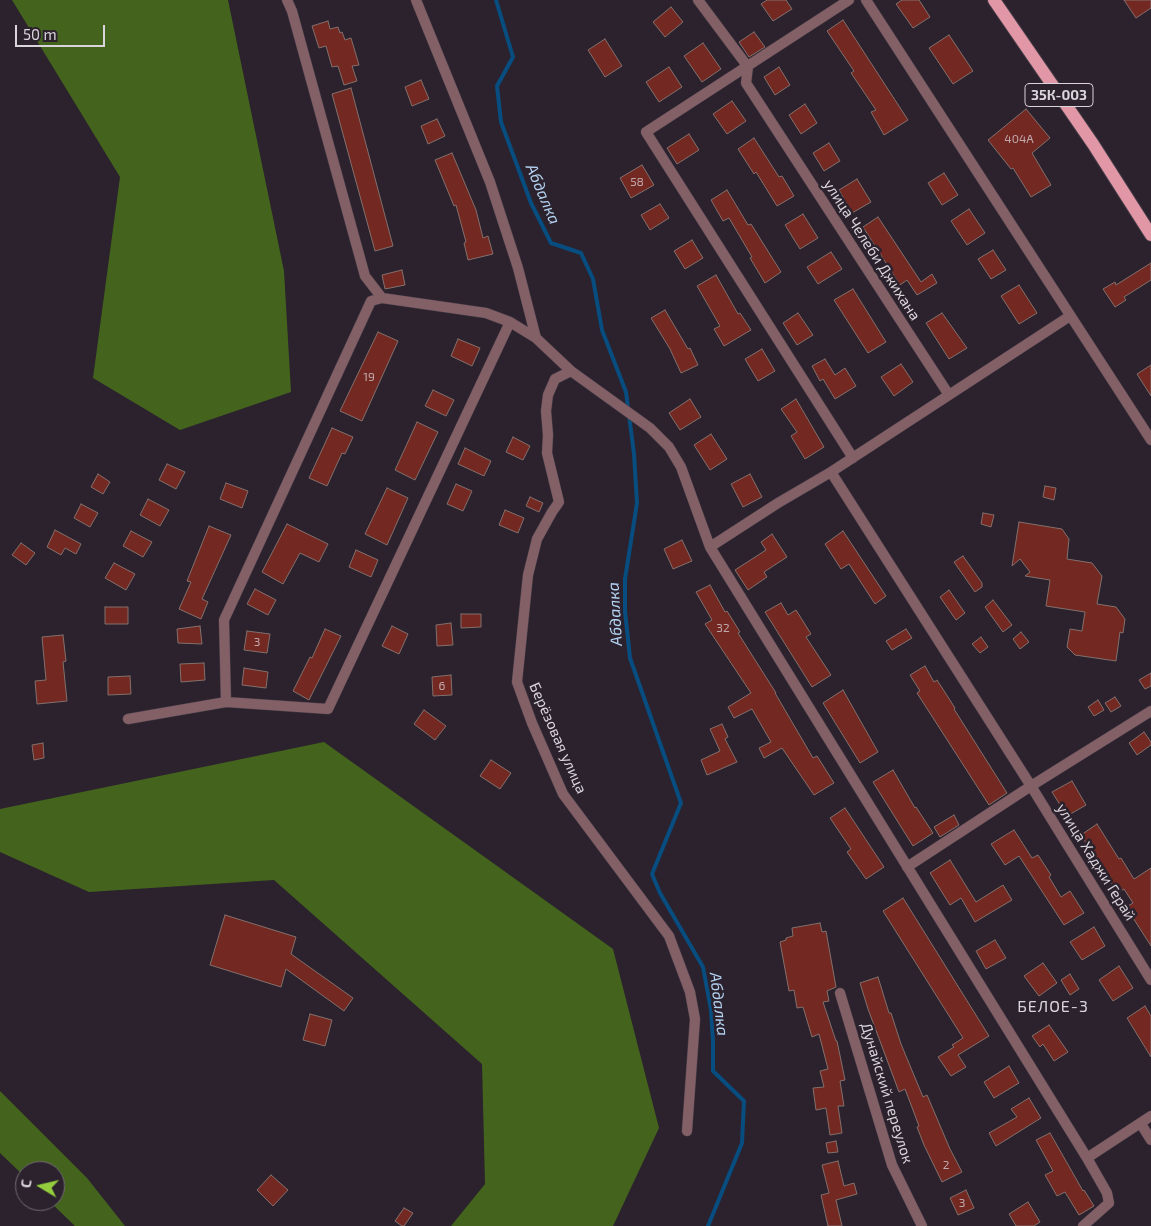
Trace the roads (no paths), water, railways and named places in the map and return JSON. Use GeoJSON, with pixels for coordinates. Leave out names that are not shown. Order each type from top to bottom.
{"type":"FeatureCollection","features":[{"type":"Feature","properties":{"kind":"main road","name":"35К-003"},"geometry":{"type":"LineString","coordinates":[[994,0],[1093,144],[1151,235]]}},
{"type":"Feature","properties":{"kind":"street"},"geometry":{"type":"LineString","coordinates":[[287,0],[292,11],[365,276],[382,298]]}},
{"type":"Feature","properties":{"kind":"street"},"geometry":{"type":"LineString","coordinates":[[416,0],[490,182],[518,268],[536,338]]}},
{"type":"Feature","properties":{"kind":"street","name":"улица Челеби Джихана"},"geometry":{"type":"LineString","coordinates":[[698,0],[748,67],[746,83],[949,395]]}},
{"type":"Feature","properties":{"kind":"street"},"geometry":{"type":"LineString","coordinates":[[849,0],[646,132],[853,458]]}},
{"type":"Feature","properties":{"kind":"street"},"geometry":{"type":"LineString","coordinates":[[866,0],[1151,440]]}},
{"type":"Feature","properties":{"kind":"street"},"geometry":{"type":"LineString","coordinates":[[226,702],[224,620],[371,301],[382,298],[486,313],[510,322],[536,338],[571,371],[650,428],[669,447],[681,467],[710,547],[1108,1193],[1109,1203],[1083,1226]]}},
{"type":"Feature","properties":{"kind":"street"},"geometry":{"type":"LineString","coordinates":[[710,547],[853,458],[1070,316]]}},
{"type":"Feature","properties":{"kind":"street"},"geometry":{"type":"LineString","coordinates":[[128,719],[226,702],[328,709],[510,322]]}},
{"type":"Feature","properties":{"kind":"street","name":"Берёзовая улица"},"geometry":{"type":"LineString","coordinates":[[571,371],[555,379],[548,396],[546,453],[559,502],[537,539],[531,566],[517,682],[532,723],[563,794],[669,936],[690,992],[695,1018],[687,1131]]}},
{"type":"Feature","properties":{"kind":"street","name":"улица Хаджи Герай"},"geometry":{"type":"LineString","coordinates":[[831,472],[1031,786],[1151,980]]}},
{"type":"Feature","properties":{"kind":"street"},"geometry":{"type":"LineString","coordinates":[[907,867],[1031,786],[1151,712]]}},
{"type":"Feature","properties":{"kind":"street","name":"Дунайский переулок"},"geometry":{"type":"LineString","coordinates":[[840,993],[892,1165],[922,1226]]}},
{"type":"Feature","properties":{"kind":"street"},"geometry":{"type":"LineString","coordinates":[[1087,1158],[1151,1116]]}},
{"type":"Feature","properties":{"kind":"street"},"geometry":{"type":"LineString","coordinates":[[1141,1124],[1151,1140]]}},
{"type":"Feature","properties":{"kind":"waterway","name":"Абдалка"},"geometry":{"type":"LineString","coordinates":[[496,0],[513,57],[497,86],[501,122],[531,203],[551,243],[581,253],[593,279],[602,330],[626,392],[634,454],[637,503],[625,579],[625,611],[630,658],[681,803],[652,874],[660,893],[703,967],[711,1010],[713,1071],[744,1101],[742,1143],[708,1226]]}},
{"type":"Feature","properties":{"kind":"district","name":"БЕЛОЕ-3"},"geometry":{"type":"Point","coordinates":[1053,1007]}}]}
